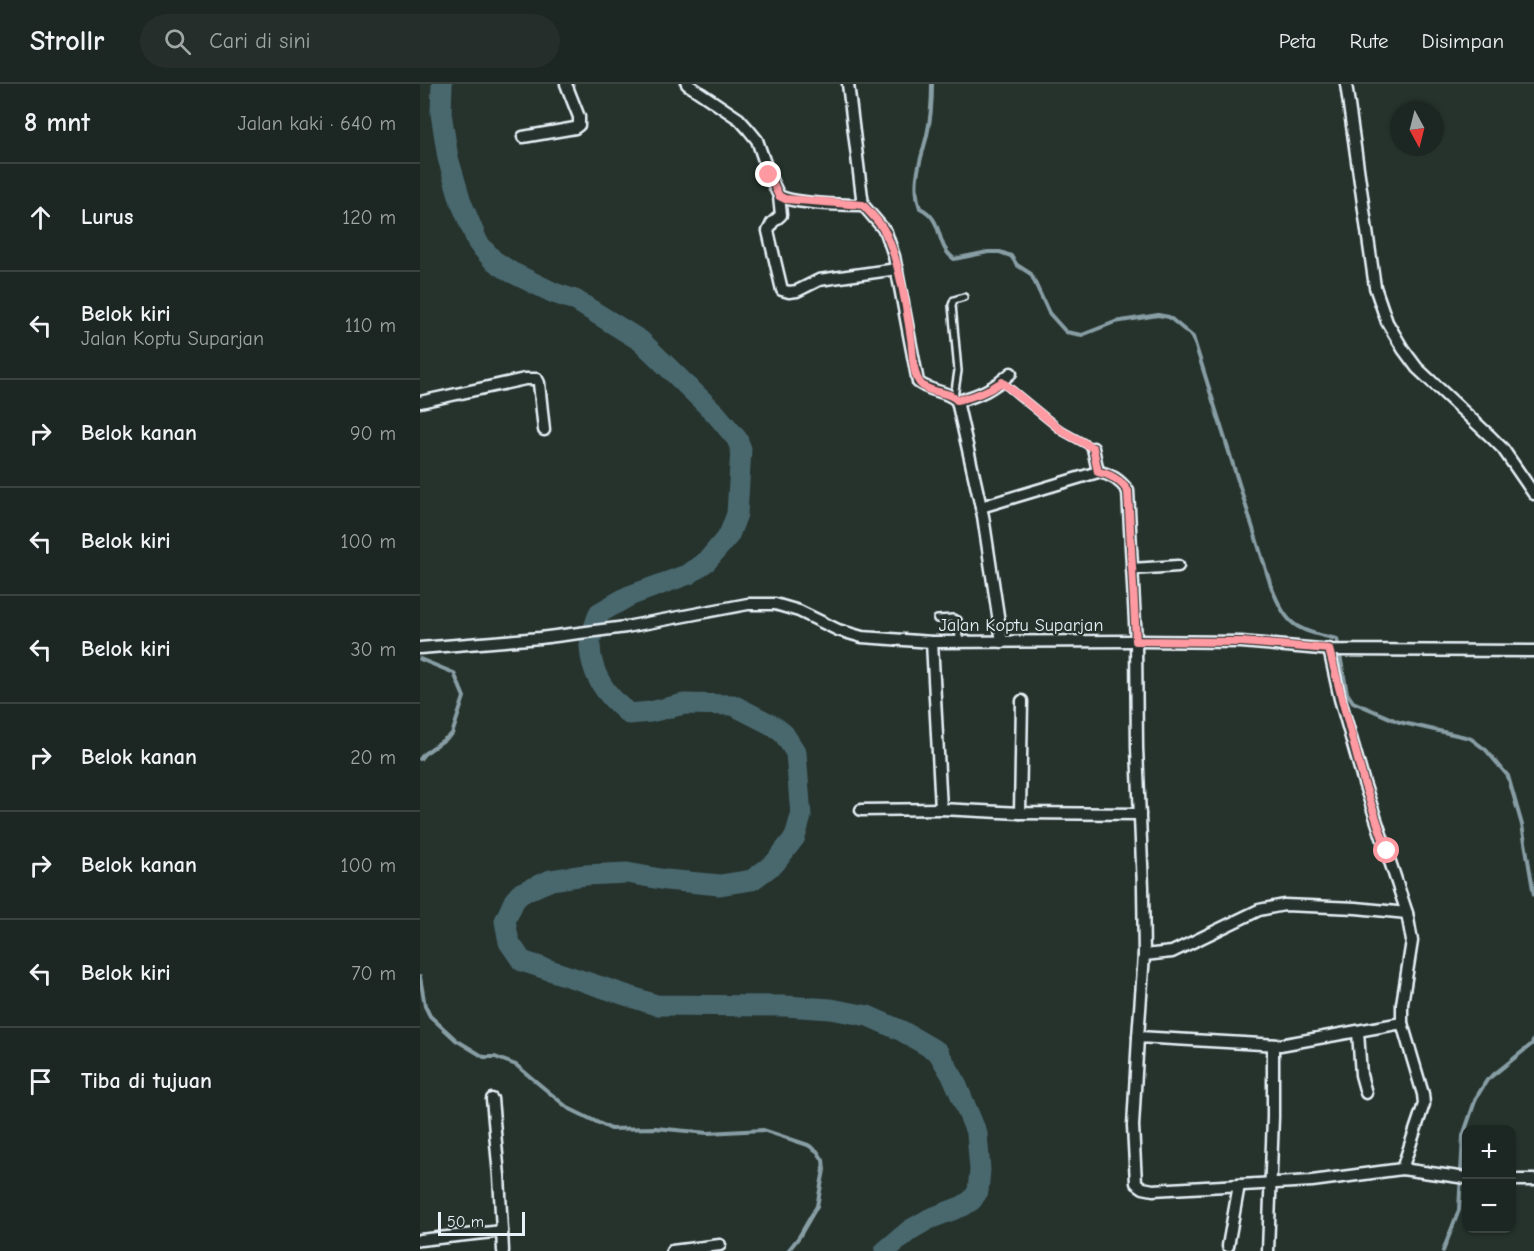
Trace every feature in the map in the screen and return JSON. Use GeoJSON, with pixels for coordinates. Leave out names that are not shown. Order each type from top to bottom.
{"type":"FeatureCollection","features":[{"type":"Feature","properties":{"kind":"street"},"geometry":{"type":"LineString","coordinates":[[523,137],[575,128],[579,125],[579,117],[566,84]]}},
{"type":"Feature","properties":{"kind":"street"},"geometry":{"type":"LineString","coordinates":[[687,84],[739,120],[757,140],[779,196],[781,215],[772,223],[768,231],[782,290],[797,291],[819,280],[897,269]]}},
{"type":"Feature","properties":{"kind":"street"},"geometry":{"type":"LineString","coordinates":[[848,84],[863,205],[886,232],[897,269],[918,382],[923,387],[956,399],[975,396],[990,390],[1011,373]]}},
{"type":"Feature","properties":{"kind":"street"},"geometry":{"type":"LineString","coordinates":[[1346,84],[1375,287],[1388,322],[1417,368],[1491,437],[1510,459],[1534,494]]}},
{"type":"Feature","properties":{"kind":"street"},"geometry":{"type":"LineString","coordinates":[[779,196],[803,202],[863,205]]}},
{"type":"Feature","properties":{"kind":"street"},"geometry":{"type":"LineString","coordinates":[[420,402],[525,379],[537,379],[544,430]]}},
{"type":"Feature","properties":{"kind":"street"},"geometry":{"type":"LineString","coordinates":[[956,399],[981,507],[1002,642]]}},
{"type":"Feature","properties":{"kind":"street"},"geometry":{"type":"LineString","coordinates":[[1093,448],[1098,472]]}},
{"type":"Feature","properties":{"kind":"street"},"geometry":{"type":"LineString","coordinates":[[981,507],[1098,472],[1108,473],[1122,482],[1128,491],[1136,641],[1144,955],[1133,1126],[1136,1183],[1143,1188],[1153,1190],[1271,1184],[1402,1169],[1462,1177]]}},
{"type":"Feature","properties":{"kind":"street"},"geometry":{"type":"LineString","coordinates":[[1132,569],[1178,566]]}},
{"type":"Feature","properties":{"kind":"street","name":"Jalan Koptu Suparjan"},"geometry":{"type":"LineString","coordinates":[[420,648],[540,638],[626,627],[748,604],[775,604],[799,611],[838,630],[861,637],[932,642],[1241,642],[1331,649],[1534,651]]}},
{"type":"Feature","properties":{"kind":"street"},"geometry":{"type":"LineString","coordinates":[[932,642],[941,809]]}},
{"type":"Feature","properties":{"kind":"street"},"geometry":{"type":"LineString","coordinates":[[1331,649],[1364,783],[1407,914],[1412,941],[1410,962],[1405,979],[1402,1023],[1424,1094],[1424,1104],[1402,1169]]}},
{"type":"Feature","properties":{"kind":"street"},"geometry":{"type":"LineString","coordinates":[[1020,813],[1022,701]]}},
{"type":"Feature","properties":{"kind":"street"},"geometry":{"type":"LineString","coordinates":[[861,810],[941,809],[1020,813],[1140,814]]}},
{"type":"Feature","properties":{"kind":"street"},"geometry":{"type":"LineString","coordinates":[[1144,955],[1172,952],[1259,910],[1284,905],[1356,908],[1407,914]]}},
{"type":"Feature","properties":{"kind":"street"},"geometry":{"type":"LineString","coordinates":[[1138,1038],[1273,1045],[1402,1023]]}},
{"type":"Feature","properties":{"kind":"street"},"geometry":{"type":"LineString","coordinates":[[1358,1032],[1361,1074],[1366,1093]]}},
{"type":"Feature","properties":{"kind":"street"},"geometry":{"type":"LineString","coordinates":[[1268,1251],[1273,1045]]}},
{"type":"Feature","properties":{"kind":"street"},"geometry":{"type":"LineString","coordinates":[[492,1099],[503,1251]]}},
{"type":"Feature","properties":{"kind":"street"},"geometry":{"type":"LineString","coordinates":[[1516,1180],[1534,1180]]}},
{"type":"Feature","properties":{"kind":"street"},"geometry":{"type":"LineString","coordinates":[[1228,1246],[1239,1185]]}},
{"type":"Feature","properties":{"kind":"street"},"geometry":{"type":"LineString","coordinates":[[420,1240],[502,1231]]}},
{"type":"Feature","properties":{"kind":"street"},"geometry":{"type":"LineString","coordinates":[[672,1251],[720,1245]]}},
{"type":"Feature","properties":{"kind":"lane"},"geometry":{"type":"LineString","coordinates":[[956,399],[958,371],[952,305],[954,300],[964,297]]}},
{"type":"Feature","properties":{"kind":"lane"},"geometry":{"type":"LineString","coordinates":[[1002,382],[1062,431],[1093,448]]}},
{"type":"Feature","properties":{"kind":"lane"},"geometry":{"type":"LineString","coordinates":[[937,619],[958,620],[959,642]]}},
{"type":"Feature","properties":{"kind":"waterway"},"geometry":{"type":"LineString","coordinates":[[442,84],[441,113],[448,158],[461,202],[478,243],[493,260],[511,272],[554,293],[575,300],[641,341],[716,414],[737,439],[741,449],[737,514],[729,535],[707,561],[689,574],[629,596],[599,613],[590,646],[593,667],[597,676],[607,692],[629,714],[684,704],[733,705],[774,726],[784,734],[796,753],[801,816],[795,837],[775,863],[752,880],[720,885],[666,880],[627,873],[585,875],[551,880],[521,893],[514,901],[505,921],[509,942],[522,961],[656,1005],[785,1006],[831,1009],[868,1016],[902,1031],[938,1052],[954,1079],[977,1134],[980,1170],[978,1191],[972,1200],[963,1206],[929,1219],[910,1230],[885,1251]]}},
{"type":"Feature","properties":{"kind":"waterway"},"geometry":{"type":"LineString","coordinates":[[932,84],[929,122],[916,189],[920,208],[933,219],[948,253],[954,259],[988,252],[1000,252],[1011,256],[1017,265],[1031,274],[1049,313],[1066,332],[1082,335],[1115,322],[1158,315],[1169,317],[1193,337],[1271,586],[1283,611],[1288,619],[1302,629],[1337,639],[1347,693],[1353,702],[1399,722],[1470,738],[1486,750],[1508,776],[1522,825],[1534,895]]}},
{"type":"Feature","properties":{"kind":"waterway"},"geometry":{"type":"LineString","coordinates":[[420,659],[454,673],[464,697],[452,734],[420,759]]}},
{"type":"Feature","properties":{"kind":"waterway"},"geometry":{"type":"LineString","coordinates":[[420,977],[425,1006],[430,1016],[456,1040],[484,1057],[495,1057],[516,1065],[568,1108],[611,1129],[655,1128],[708,1133],[763,1130],[808,1145],[817,1151],[823,1160],[824,1170],[817,1206],[788,1251]]}},
{"type":"Feature","properties":{"kind":"waterway"},"geometry":{"type":"LineString","coordinates":[[1443,1251],[1459,1210],[1463,1136],[1476,1098],[1487,1080],[1532,1044],[1534,1039]]}},
{"type":"Feature","properties":{"kind":"route"},"geometry":{"type":"LineString","coordinates":[[769,175],[779,196],[785,199],[863,205],[886,232],[894,256],[909,328],[916,376],[923,387],[949,394],[957,400],[990,390],[1002,382],[1062,431],[1093,448],[1098,472],[1108,473],[1122,482],[1128,491],[1136,641],[1241,642],[1329,649],[1340,699],[1364,783],[1387,851]]}}]}
